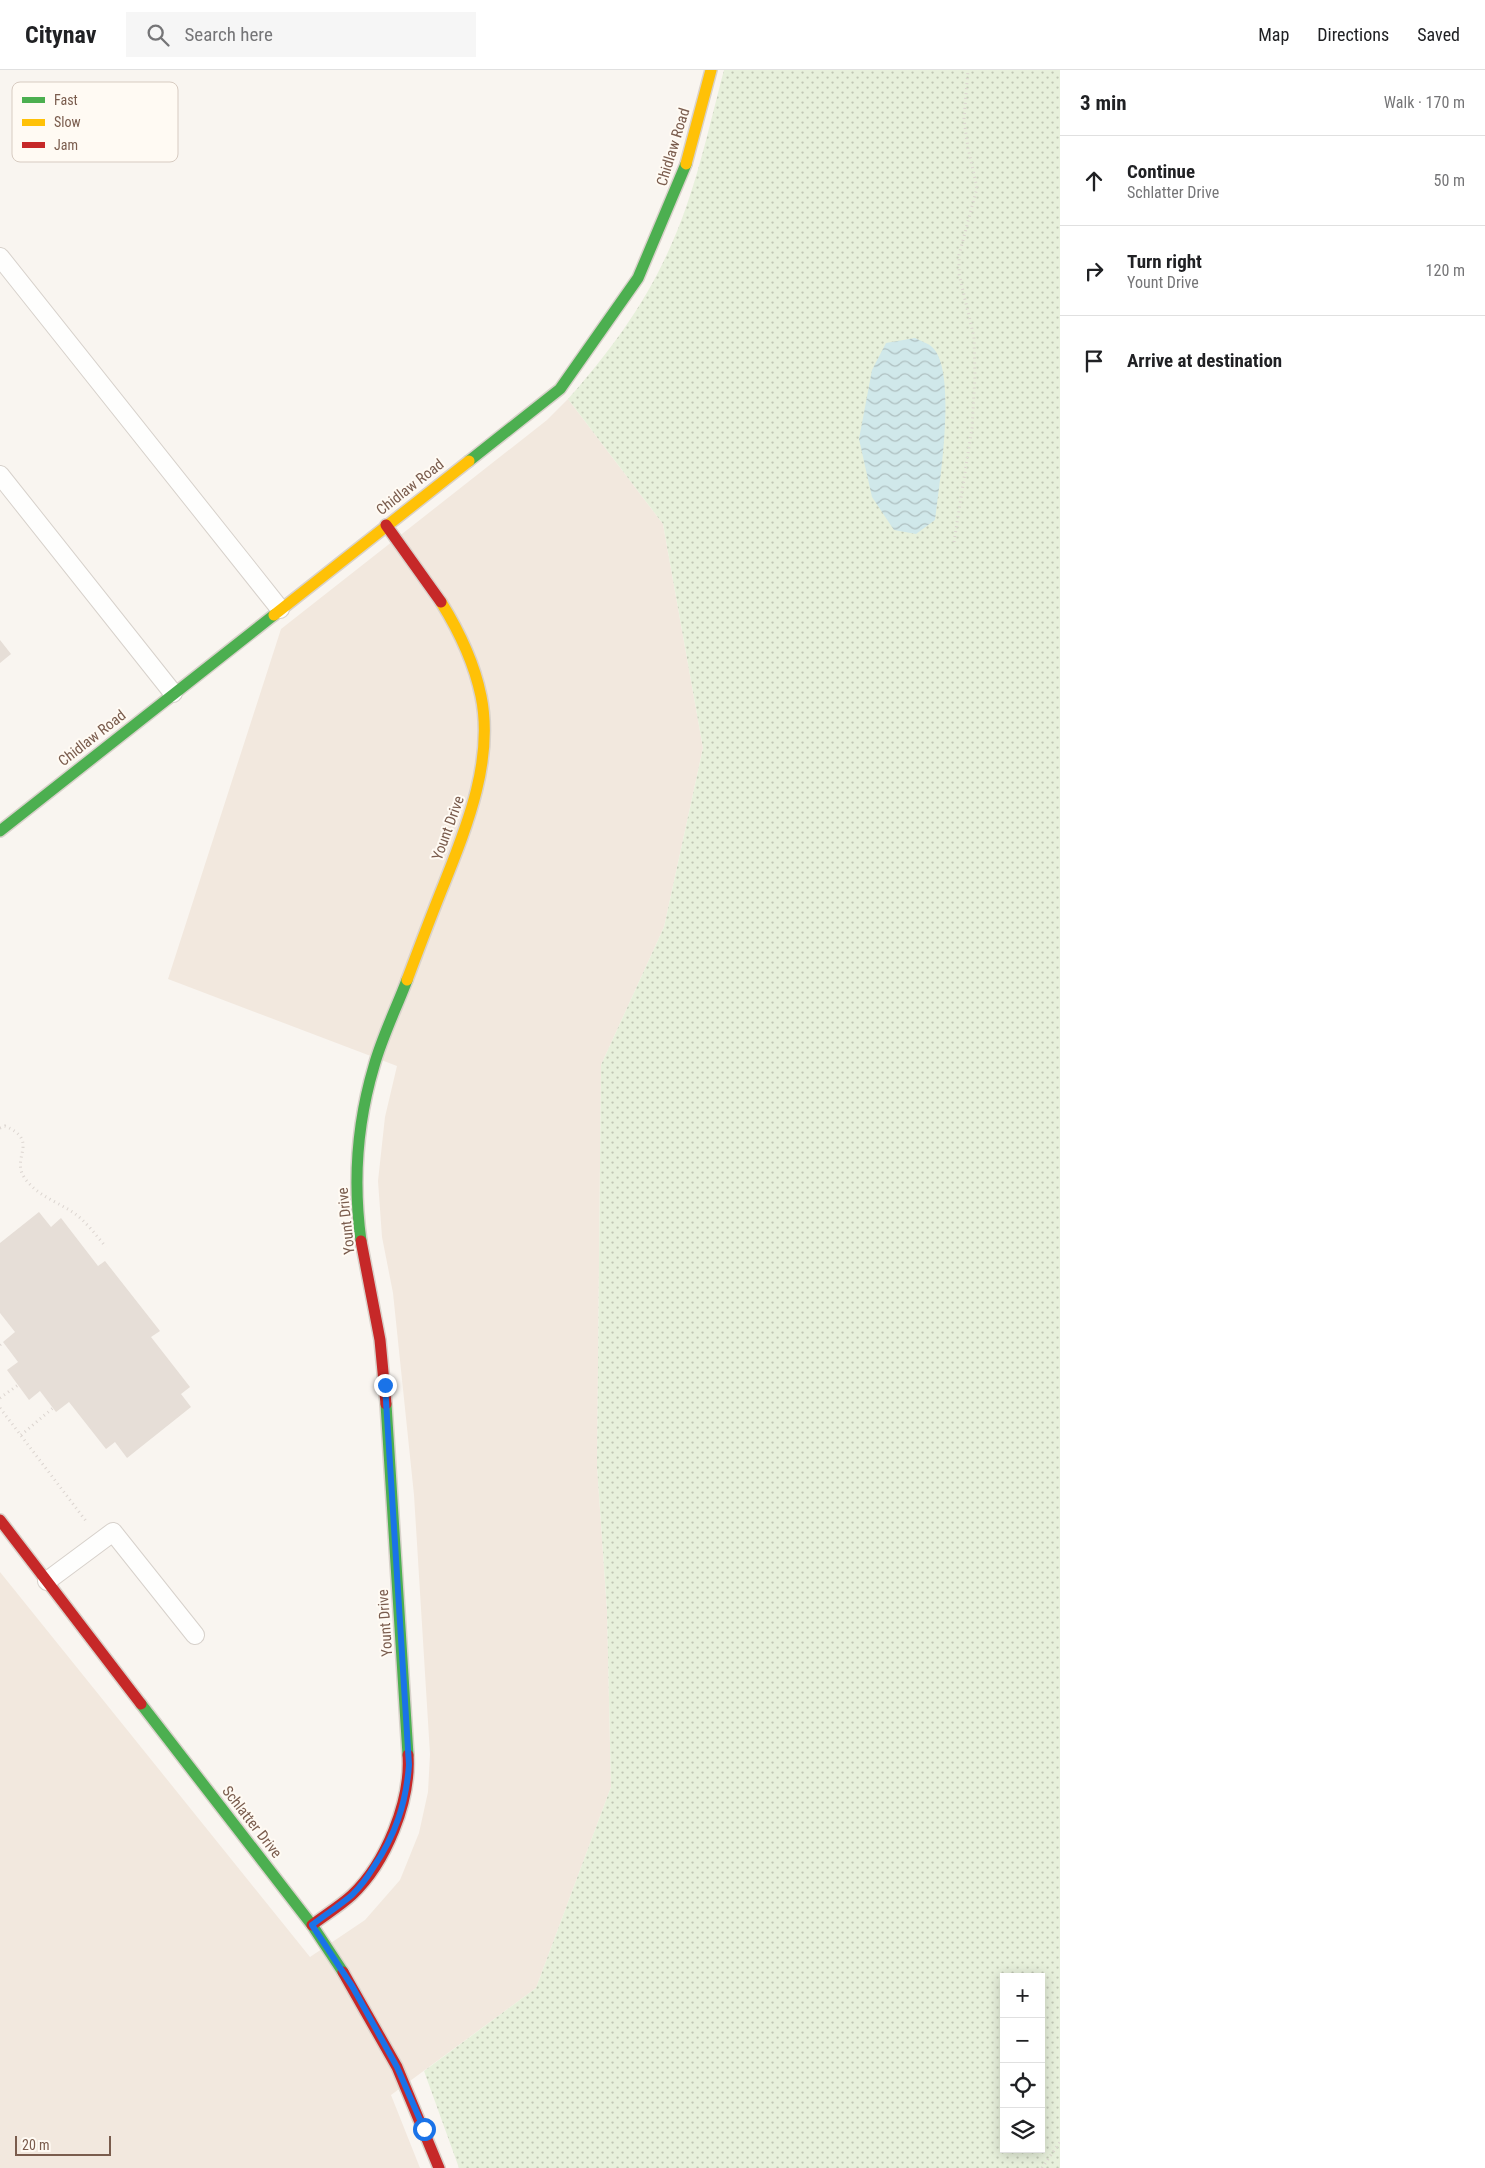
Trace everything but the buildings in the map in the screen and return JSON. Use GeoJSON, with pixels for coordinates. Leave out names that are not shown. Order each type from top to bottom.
{"type":"FeatureCollection","features":[{"type":"Feature","properties":{"kind":"street","name":"Chidlaw Road"},"geometry":{"type":"LineString","coordinates":[[0,831],[386,524],[560,389],[638,278],[684,171],[711,70]]}},
{"type":"Feature","properties":{"kind":"street","name":"Yount Drive"},"geometry":{"type":"LineString","coordinates":[[312,1925],[352,1895],[362,1884],[382,1855],[402,1812],[408,1786],[409,1765],[385,1385],[378,1328],[359,1229],[358,1151],[363,1107],[374,1065],[472,810],[483,763],[484,720],[481,693],[474,666],[464,641],[446,611],[386,524]]}},
{"type":"Feature","properties":{"kind":"street","name":"Schlatter Drive"},"geometry":{"type":"LineString","coordinates":[[0,1520],[312,1925],[352,1986],[397,2067],[439,2168]]}},
{"type":"Feature","properties":{"kind":"lane"},"geometry":{"type":"LineString","coordinates":[[0,256],[280,609]]}},
{"type":"Feature","properties":{"kind":"lane"},"geometry":{"type":"LineString","coordinates":[[0,475],[173,693]]}},
{"type":"Feature","properties":{"kind":"lane"},"geometry":{"type":"LineString","coordinates":[[46,1581],[113,1532],[195,1635]]}},
{"type":"Feature","properties":{"kind":"path"},"geometry":{"type":"LineString","coordinates":[[954,542],[972,428],[975,376],[974,337],[959,274],[959,255],[977,188],[964,119],[968,70]]}},
{"type":"Feature","properties":{"kind":"path"},"geometry":{"type":"LineString","coordinates":[[0,1128],[5,1126],[15,1130],[22,1138],[23,1176],[36,1190],[72,1212],[84,1222],[106,1246]]}},
{"type":"Feature","properties":{"kind":"path"},"geometry":{"type":"LineString","coordinates":[[0,1398],[18,1385]]}},
{"type":"Feature","properties":{"kind":"path"},"geometry":{"type":"LineString","coordinates":[[0,1408],[88,1523]]}},
{"type":"Feature","properties":{"kind":"path"},"geometry":{"type":"LineString","coordinates":[[21,1435],[54,1408]]}},
{"type":"Feature","properties":{"kind":"path"},"geometry":{"type":"LineString","coordinates":[[1042,2168],[1060,2142]]}},
{"type":"Feature","properties":{"kind":"shaded area"},"geometry":{"type":"Polygon","coordinates":[[[568,399],[663,524],[703,748],[664,927],[601,1065],[597,1466],[607,1611],[611,1787],[536,1988],[391,2095],[420,2168],[0,2168],[0,1572],[310,1957],[365,1920],[400,1880],[419,1833],[428,1792],[430,1754],[414,1495],[393,1293],[382,1237],[378,1181],[385,1117],[397,1066],[168,979],[281,629],[547,420],[568,399]]]}},
{"type":"Feature","properties":{"kind":"green space"},"geometry":{"type":"Polygon","coordinates":[[[724,70],[1060,70],[1060,2168],[459,2168],[424,2071],[536,1988],[611,1787],[607,1611],[597,1466],[601,1065],[664,927],[703,748],[663,524],[568,399],[611,347],[647,292],[678,230],[700,162],[724,70]]]}},
{"type":"Feature","properties":{"kind":"water"},"geometry":{"type":"Polygon","coordinates":[[[915,338],[932,347],[940,360],[944,379],[945,403],[943,456],[935,520],[916,534],[894,530],[872,497],[859,439],[872,370],[886,343],[915,338]]]}},
{"type":"Feature","properties":{"kind":"traffic: fast"},"geometry":{"type":"LineString","coordinates":[[469,461],[560,389],[638,278],[686,164]]}},
{"type":"Feature","properties":{"kind":"traffic: fast"},"geometry":{"type":"LineString","coordinates":[[0,831],[274,615]]}},
{"type":"Feature","properties":{"kind":"traffic: fast"},"geometry":{"type":"LineString","coordinates":[[361,1241],[357,1197],[360,1131],[368,1088],[377,1055],[407,980]]}},
{"type":"Feature","properties":{"kind":"traffic: fast"},"geometry":{"type":"LineString","coordinates":[[386,1404],[408,1755]]}},
{"type":"Feature","properties":{"kind":"traffic: fast"},"geometry":{"type":"LineString","coordinates":[[141,1704],[312,1925],[343,1972]]}},
{"type":"Feature","properties":{"kind":"traffic: slow"},"geometry":{"type":"LineString","coordinates":[[686,164],[711,70]]}},
{"type":"Feature","properties":{"kind":"traffic: slow"},"geometry":{"type":"LineString","coordinates":[[274,615],[469,461]]}},
{"type":"Feature","properties":{"kind":"traffic: slow"},"geometry":{"type":"LineString","coordinates":[[407,980],[469,816],[476,792],[484,744],[481,696],[474,671],[460,636],[441,602]]}},
{"type":"Feature","properties":{"kind":"traffic: jam"},"geometry":{"type":"LineString","coordinates":[[386,525],[441,602]]}},
{"type":"Feature","properties":{"kind":"traffic: jam"},"geometry":{"type":"LineString","coordinates":[[361,1241],[380,1340],[386,1404]]}},
{"type":"Feature","properties":{"kind":"traffic: jam"},"geometry":{"type":"LineString","coordinates":[[0,1520],[141,1704]]}},
{"type":"Feature","properties":{"kind":"traffic: jam"},"geometry":{"type":"LineString","coordinates":[[312,1925],[352,1895],[376,1866],[401,1811],[408,1773],[408,1755]]}},
{"type":"Feature","properties":{"kind":"traffic: jam"},"geometry":{"type":"LineString","coordinates":[[343,1972],[397,2067],[439,2168]]}},
{"type":"Feature","properties":{"kind":"route"},"geometry":{"type":"LineString","coordinates":[[385,1385],[409,1765],[408,1786],[402,1812],[387,1848],[352,1895],[312,1925],[352,1986],[397,2067],[424,2129]]}}]}
